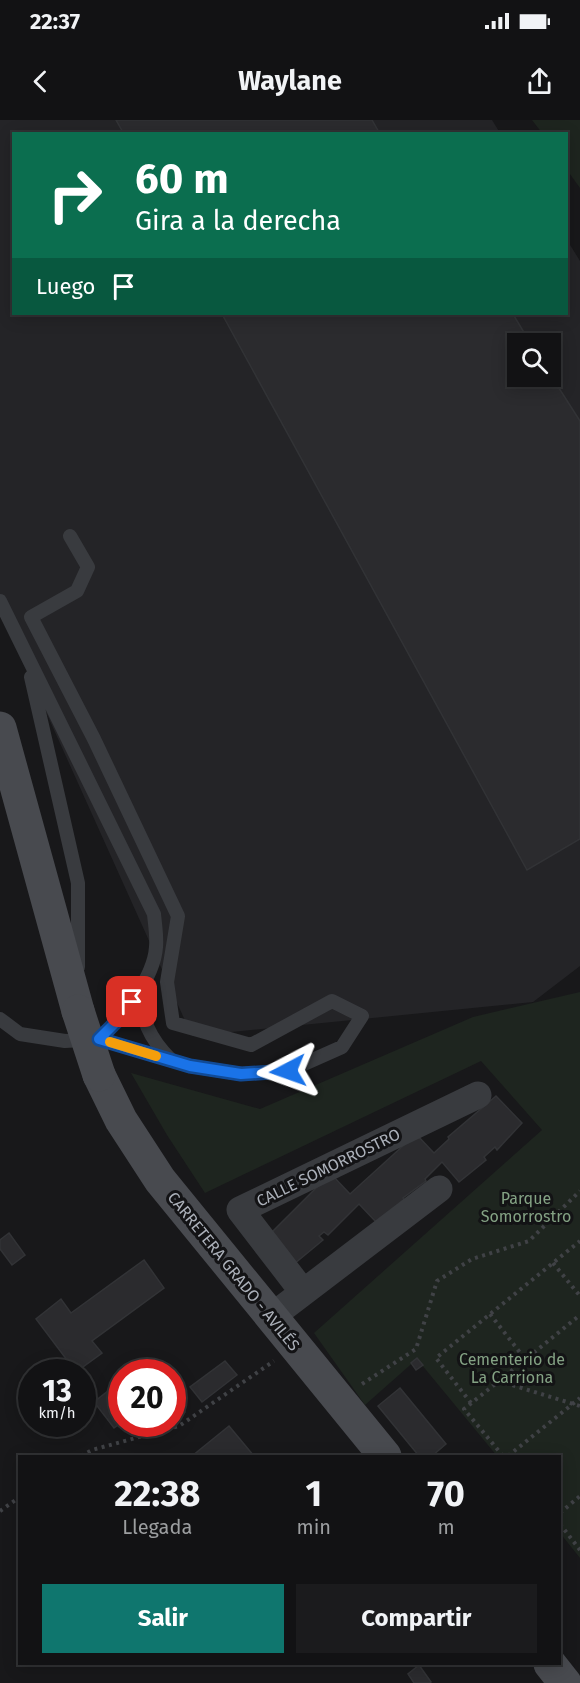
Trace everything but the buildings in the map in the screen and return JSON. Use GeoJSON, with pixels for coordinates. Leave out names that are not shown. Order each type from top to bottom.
{"type":"FeatureCollection","features":[{"type":"Feature","properties":{"kind":"main road"},"geometry":{"type":"LineString","coordinates":[[0,728],[4,759],[78,1011]]}},
{"type":"Feature","properties":{"kind":"main road","name":"CARRETERA GRADO - AVILÉS"},"geometry":{"type":"LineString","coordinates":[[78,1011],[99,1075],[121,1120],[160,1180],[384,1455]]}},
{"type":"Feature","properties":{"kind":"main road"},"geometry":{"type":"LineString","coordinates":[[551,1665],[566,1683]]}},
{"type":"Feature","properties":{"kind":"street","name":"CALLE SOMORROSTRO"},"geometry":{"type":"LineString","coordinates":[[303,1292],[240,1210],[478,1095]]}},
{"type":"Feature","properties":{"kind":"street"},"geometry":{"type":"LineString","coordinates":[[271,1317],[439,1189]]}},
{"type":"Feature","properties":{"kind":"lane"},"geometry":{"type":"LineString","coordinates":[[0,1019],[21,1034],[46,1040],[99,1039],[172,1061],[241,1074],[288,1071],[342,1047],[362,1016],[332,1000],[251,1045],[173,1023],[167,982],[178,916],[94,739],[31,617],[77,591],[88,567],[70,536]]}},
{"type":"Feature","properties":{"kind":"lane"},"geometry":{"type":"LineString","coordinates":[[0,601],[154,914],[157,949],[139,990],[125,1013],[99,1039]]}},
{"type":"Feature","properties":{"kind":"lane"},"geometry":{"type":"LineString","coordinates":[[26,655],[78,883],[78,1011]]}},
{"type":"Feature","properties":{"kind":"lane"},"geometry":{"type":"LineString","coordinates":[[139,990],[146,1025],[154,1043],[172,1061]]}},
{"type":"Feature","properties":{"kind":"path"},"geometry":{"type":"LineString","coordinates":[[338,1399],[416,1349],[437,1281],[472,1259],[529,1241],[580,1191]]}},
{"type":"Feature","properties":{"kind":"path"},"geometry":{"type":"LineString","coordinates":[[471,1403],[436,1358],[580,1242]]}},
{"type":"Feature","properties":{"kind":"path"},"geometry":{"type":"LineString","coordinates":[[553,1263],[580,1296]]}},
{"type":"Feature","properties":{"kind":"path"},"geometry":{"type":"LineString","coordinates":[[490,1314],[525,1359]]}},
{"type":"Feature","properties":{"kind":"path"},"geometry":{"type":"LineString","coordinates":[[501,1455],[464,1408],[580,1316]]}},
{"type":"Feature","properties":{"kind":"path"},"geometry":{"type":"LineString","coordinates":[[83,1455],[92,1450],[179,1426],[296,1347]]}},
{"type":"Feature","properties":{"kind":"path"},"geometry":{"type":"LineString","coordinates":[[499,1381],[580,1406]]}},
{"type":"Feature","properties":{"kind":"path"},"geometry":{"type":"LineString","coordinates":[[509,1455],[580,1398]]}},
{"type":"Feature","properties":{"kind":"path"},"geometry":{"type":"LineString","coordinates":[[561,1512],[580,1496]]}},
{"type":"Feature","properties":{"kind":"path"},"geometry":{"type":"LineString","coordinates":[[0,1511],[18,1498]]}},
{"type":"Feature","properties":{"kind":"path"},"geometry":{"type":"LineString","coordinates":[[561,1525],[580,1550]]}},
{"type":"Feature","properties":{"kind":"shaded area"},"geometry":{"type":"Polygon","coordinates":[[[0,120],[492,120],[499,132],[12,132],[12,315],[568,315],[568,242],[580,261],[580,966],[533,1002],[192,1036],[0,610],[0,120]]]}},
{"type":"Feature","properties":{"kind":"green space"},"geometry":{"type":"Polygon","coordinates":[[[532,120],[580,120],[580,188],[568,171],[568,132],[541,132],[532,120]]]}},
{"type":"Feature","properties":{"kind":"green space","name":"Parque Somorrostro"},"geometry":{"type":"Polygon","coordinates":[[[580,992],[580,1558],[561,1534],[561,1455],[496,1455],[417,1359],[365,1405],[314,1333],[542,1130],[481,1061],[205,1193],[167,1135],[131,1073],[260,1109],[473,1017],[580,992]]]}},
{"type":"Feature","properties":{"kind":"slow traffic"},"geometry":{"type":"LineString","coordinates":[[110,1042],[156,1056]]}},
{"type":"Feature","properties":{"kind":"route"},"geometry":{"type":"LineString","coordinates":[[132,1002],[125,1013],[99,1039],[190,1066],[241,1074],[288,1071]]}},
{"type":"Feature","properties":{"kind":"park label","name":"Cementerio de La Carriona"},"geometry":{"type":"Point","coordinates":[512,1368]}}]}
